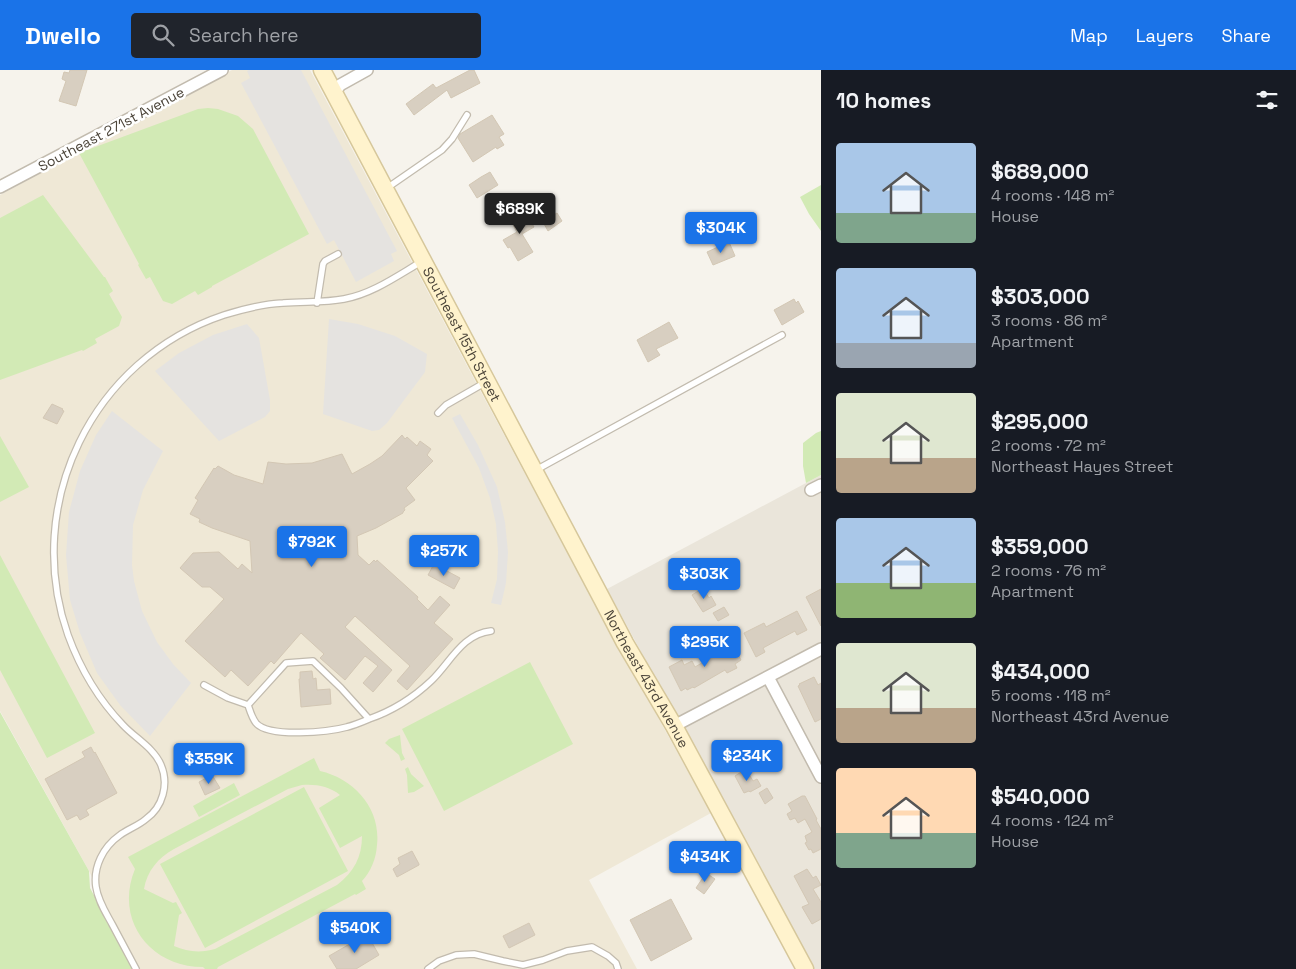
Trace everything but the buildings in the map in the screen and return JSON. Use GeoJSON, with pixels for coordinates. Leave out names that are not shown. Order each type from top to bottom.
{"type":"FeatureCollection","features":[{"type":"Feature","properties":{"kind":"street","name":"Southeast 271st Avenue"},"geometry":{"type":"LineString","coordinates":[[0,187],[222,70]]}},
{"type":"Feature","properties":{"kind":"street","name":"Southeast 15th Street"},"geometry":{"type":"LineString","coordinates":[[322,70],[602,599]]}},
{"type":"Feature","properties":{"kind":"street"},"geometry":{"type":"LineString","coordinates":[[334,93],[340,86],[367,70]]}},
{"type":"Feature","properties":{"kind":"street","name":"Northeast 43rd Avenue"},"geometry":{"type":"LineString","coordinates":[[602,599],[674,726],[805,969]]}},
{"type":"Feature","properties":{"kind":"street"},"geometry":{"type":"LineString","coordinates":[[674,726],[821,649]]}},
{"type":"Feature","properties":{"kind":"street"},"geometry":{"type":"LineString","coordinates":[[768,677],[821,777]]}},
{"type":"Feature","properties":{"kind":"lane"},"geometry":{"type":"LineString","coordinates":[[385,189],[442,150],[452,139],[467,115]]}},
{"type":"Feature","properties":{"kind":"lane"},"geometry":{"type":"LineString","coordinates":[[317,303],[323,264],[338,254]]}},
{"type":"Feature","properties":{"kind":"lane"},"geometry":{"type":"LineString","coordinates":[[136,969],[100,900],[96,875],[100,860],[108,846],[122,833],[146,820],[156,810],[164,791],[164,776],[156,755],[114,716],[92,685],[78,660],[67,632],[59,601],[54,564],[54,544],[58,505],[70,465],[91,419],[123,379],[150,355],[183,334],[224,315],[244,309],[271,304],[336,301],[357,296],[423,261]]}},
{"type":"Feature","properties":{"kind":"lane"},"geometry":{"type":"LineString","coordinates":[[534,471],[782,335]]}},
{"type":"Feature","properties":{"kind":"lane"},"geometry":{"type":"LineString","coordinates":[[438,413],[446,405],[487,381]]}},
{"type":"Feature","properties":{"kind":"lane"},"geometry":{"type":"LineString","coordinates":[[204,685],[228,698],[248,705],[256,724],[263,728],[296,732],[332,730],[347,727],[383,714],[408,700],[432,680],[464,643],[473,636],[491,631]]}},
{"type":"Feature","properties":{"kind":"lane"},"geometry":{"type":"LineString","coordinates":[[248,705],[286,663],[313,662],[342,688],[369,719]]}},
{"type":"Feature","properties":{"kind":"lane"},"geometry":{"type":"LineString","coordinates":[[428,969],[439,961],[456,955],[474,954],[523,965],[567,951],[592,947],[608,956],[618,969]]}},
{"type":"Feature","properties":{"kind":"shaded area"},"geometry":{"type":"Polygon","coordinates":[[[232,70],[310,70],[589,593],[711,813],[589,880],[637,969],[136,969],[89,871],[0,711],[0,195],[232,70]]]}},
{"type":"Feature","properties":{"kind":"shaded area"},"geometry":{"type":"Polygon","coordinates":[[[301,70],[397,251],[391,254],[394,261],[356,282],[334,240],[327,244],[241,83],[250,78],[247,71],[301,70]]]}},
{"type":"Feature","properties":{"kind":"shaded area"},"geometry":{"type":"Polygon","coordinates":[[[329,319],[358,324],[395,336],[427,354],[425,372],[387,423],[379,430],[372,431],[323,414],[329,319]]]}},
{"type":"Feature","properties":{"kind":"shaded area"},"geometry":{"type":"Polygon","coordinates":[[[247,324],[259,338],[270,400],[270,411],[265,417],[219,441],[155,371],[179,353],[213,335],[247,324]]]}},
{"type":"Feature","properties":{"kind":"shaded area"},"geometry":{"type":"Polygon","coordinates":[[[112,411],[163,451],[143,490],[133,525],[132,565],[142,611],[157,642],[173,664],[191,683],[150,736],[120,705],[97,673],[80,633],[70,600],[66,555],[69,512],[80,471],[96,435],[112,411]]]}},
{"type":"Feature","properties":{"kind":"shaded area"},"geometry":{"type":"Polygon","coordinates":[[[460,414],[478,445],[497,487],[505,522],[508,552],[506,583],[501,605],[491,603],[497,579],[498,551],[496,524],[490,498],[479,468],[452,418],[460,414]]]}},
{"type":"Feature","properties":{"kind":"shaded area"},"geometry":{"type":"Polygon","coordinates":[[[821,475],[821,969],[810,969],[607,589],[821,475]]]}},
{"type":"Feature","properties":{"kind":"green space"},"geometry":{"type":"Polygon","coordinates":[[[198,109],[218,109],[238,116],[253,129],[309,234],[198,295],[195,291],[172,304],[163,301],[150,277],[146,279],[79,153],[198,109]]]}},
{"type":"Feature","properties":{"kind":"green space"},"geometry":{"type":"Polygon","coordinates":[[[821,185],[821,231],[800,197],[821,185]]]}},
{"type":"Feature","properties":{"kind":"green space"},"geometry":{"type":"Polygon","coordinates":[[[43,195],[105,277],[113,291],[109,294],[122,317],[119,326],[95,339],[97,343],[83,351],[0,380],[0,218],[43,195]]]}},
{"type":"Feature","properties":{"kind":"green space"},"geometry":{"type":"Polygon","coordinates":[[[821,431],[821,475],[806,483],[803,466],[803,443],[821,431]]]}},
{"type":"Feature","properties":{"kind":"green space"},"geometry":{"type":"Polygon","coordinates":[[[0,436],[29,487],[0,502],[0,436]]]}},
{"type":"Feature","properties":{"kind":"green space"},"geometry":{"type":"Polygon","coordinates":[[[0,555],[95,733],[47,758],[0,670],[0,555]]]}},
{"type":"Feature","properties":{"kind":"green space"},"geometry":{"type":"Polygon","coordinates":[[[530,662],[573,744],[444,811],[402,729],[530,662]]]}},
{"type":"Feature","properties":{"kind":"green space"},"geometry":{"type":"Polygon","coordinates":[[[0,712],[89,871],[90,888],[134,969],[0,969],[0,712]]]}},
{"type":"Feature","properties":{"kind":"green space"},"geometry":{"type":"Polygon","coordinates":[[[400,735],[402,753],[405,759],[401,761],[399,755],[385,743],[389,739],[400,735]]]}},
{"type":"Feature","properties":{"kind":"green space"},"geometry":{"type":"Polygon","coordinates":[[[314,758],[320,771],[344,781],[363,798],[375,819],[377,832],[376,855],[362,881],[366,889],[217,969],[184,965],[167,959],[141,937],[133,922],[129,906],[130,888],[135,869],[128,857],[314,758]],[[302,785],[288,789],[174,849],[154,866],[145,882],[144,889],[173,903],[176,902],[182,913],[179,915],[174,946],[194,951],[215,949],[337,885],[348,875],[359,857],[362,836],[340,848],[319,808],[340,795],[317,785],[302,785]]]}},
{"type":"Feature","properties":{"kind":"green space"},"geometry":{"type":"Polygon","coordinates":[[[408,767],[411,774],[424,786],[408,793],[405,769],[408,767]]]}},
{"type":"Feature","properties":{"kind":"green space"},"geometry":{"type":"Polygon","coordinates":[[[234,783],[240,795],[199,817],[193,806],[234,783]]]}},
{"type":"Feature","properties":{"kind":"green space"},"geometry":{"type":"Polygon","coordinates":[[[304,787],[348,871],[205,948],[160,864],[304,787]]]}}]}
